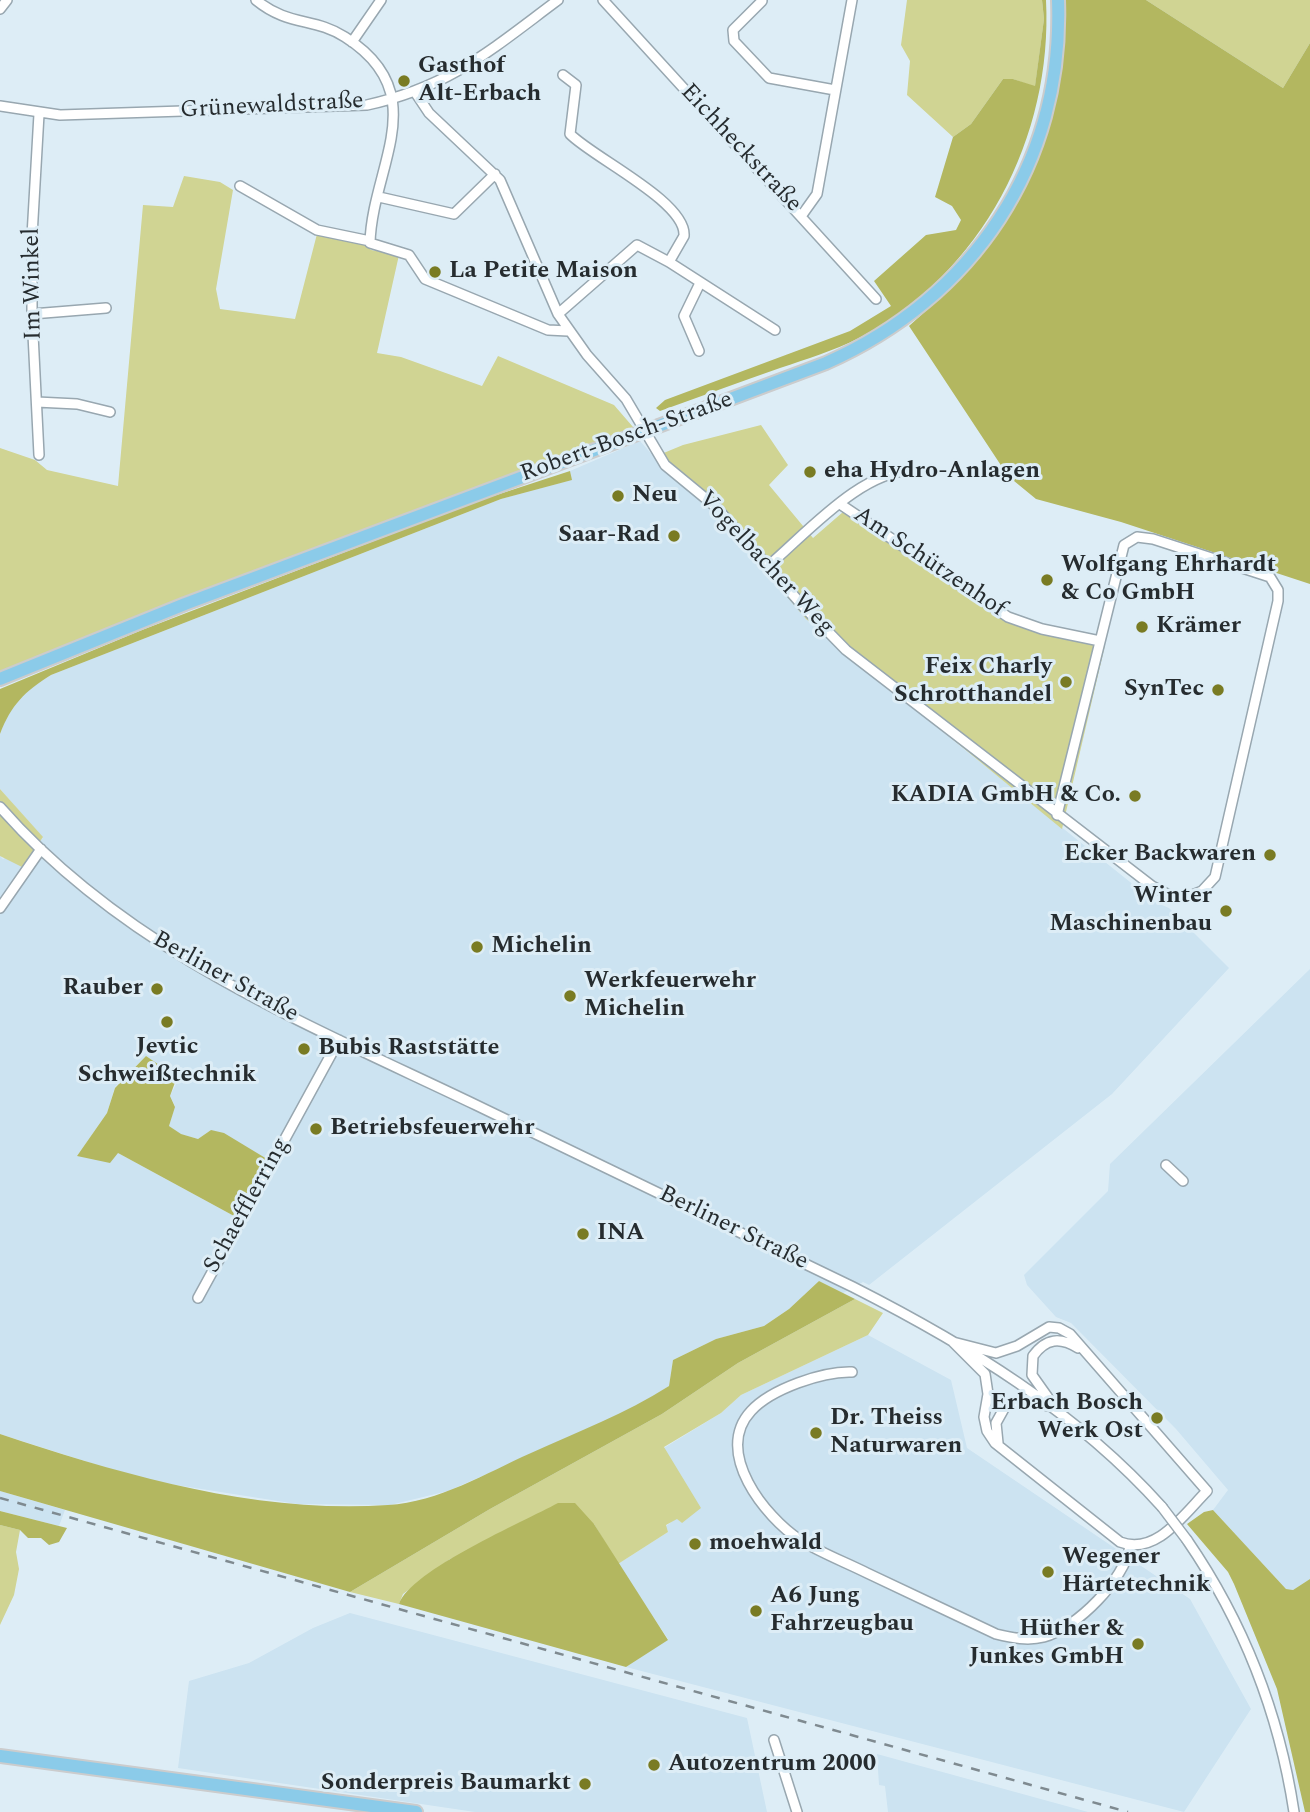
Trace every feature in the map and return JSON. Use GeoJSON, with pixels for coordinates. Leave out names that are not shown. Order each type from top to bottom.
{"type":"FeatureCollection","features":[{"type":"Feature","properties":{"kind":"main road","name":"Robert-Bosch-Straße"},"geometry":{"type":"LineString","coordinates":[[0,679],[185,604],[853,351],[904,320],[951,280],[988,237],[1031,159],[1042,128],[1056,64],[1058,0]]}},
{"type":"Feature","properties":{"kind":"main road"},"geometry":{"type":"LineString","coordinates":[[0,1756],[416,1812]]}},
{"type":"Feature","properties":{"kind":"street"},"geometry":{"type":"LineString","coordinates":[[0,9],[7,0]]}},
{"type":"Feature","properties":{"kind":"street"},"geometry":{"type":"LineString","coordinates":[[256,0],[283,18],[320,25],[352,42],[378,68],[392,99],[396,121],[370,242]]}},
{"type":"Feature","properties":{"kind":"street"},"geometry":{"type":"LineString","coordinates":[[352,42],[381,0]]}},
{"type":"Feature","properties":{"kind":"street","name":"Grünewaldstraße"},"geometry":{"type":"LineString","coordinates":[[0,106],[39,114],[337,108],[392,99],[415,92],[474,63],[558,0]]}},
{"type":"Feature","properties":{"kind":"street","name":"Eichheckstraße"},"geometry":{"type":"LineString","coordinates":[[603,0],[876,299]]}},
{"type":"Feature","properties":{"kind":"street"},"geometry":{"type":"LineString","coordinates":[[802,215],[817,194],[852,0]]}},
{"type":"Feature","properties":{"kind":"street"},"geometry":{"type":"LineString","coordinates":[[762,1],[733,30],[734,41],[769,78],[835,90]]}},
{"type":"Feature","properties":{"kind":"street"},"geometry":{"type":"LineString","coordinates":[[563,75],[576,85],[570,134],[641,185],[681,220],[684,236],[669,262]]}},
{"type":"Feature","properties":{"kind":"street","name":"Vogelbacher Weg"},"geometry":{"type":"LineString","coordinates":[[415,92],[429,113],[495,174],[558,314],[568,331],[626,399],[665,465],[716,507],[852,656],[1057,815],[1165,894],[1186,897],[1209,885],[1219,861],[1278,601],[1278,590],[1270,577],[1258,570],[1138,537],[1124,545],[1120,551],[1063,801],[1057,815]]}},
{"type":"Feature","properties":{"kind":"street","name":"Im Winkel"},"geometry":{"type":"LineString","coordinates":[[39,114],[32,236],[32,314],[39,454]]}},
{"type":"Feature","properties":{"kind":"street"},"geometry":{"type":"LineString","coordinates":[[379,197],[454,214],[495,174]]}},
{"type":"Feature","properties":{"kind":"street"},"geometry":{"type":"LineString","coordinates":[[240,186],[317,230],[370,242],[372,245],[409,255],[425,279],[548,330],[568,331]]}},
{"type":"Feature","properties":{"kind":"street"},"geometry":{"type":"LineString","coordinates":[[558,314],[637,246],[669,262],[775,330]]}},
{"type":"Feature","properties":{"kind":"street"},"geometry":{"type":"LineString","coordinates":[[699,351],[684,316],[700,283]]}},
{"type":"Feature","properties":{"kind":"street"},"geometry":{"type":"LineString","coordinates":[[32,314],[106,308]]}},
{"type":"Feature","properties":{"kind":"street"},"geometry":{"type":"LineString","coordinates":[[37,402],[77,404],[110,412]]}},
{"type":"Feature","properties":{"kind":"street","name":"Am Schützenhof"},"geometry":{"type":"LineString","coordinates":[[768,566],[840,504],[884,475],[916,471]]}},
{"type":"Feature","properties":{"kind":"street","name":"Am Schützenhof"},"geometry":{"type":"LineString","coordinates":[[840,504],[1008,617],[1042,629],[1100,641]]}},
{"type":"Feature","properties":{"kind":"street","name":"Berliner Straße"},"geometry":{"type":"LineString","coordinates":[[0,807],[41,849],[100,902],[166,949],[339,1040],[853,1287],[953,1342],[1068,1417],[1111,1454],[1162,1507],[1187,1540],[1229,1608],[1262,1681],[1280,1741],[1294,1812]]}},
{"type":"Feature","properties":{"kind":"street"},"geometry":{"type":"LineString","coordinates":[[0,908],[41,849]]}},
{"type":"Feature","properties":{"kind":"street","name":"Schaefflerring"},"geometry":{"type":"LineString","coordinates":[[198,1298],[339,1040]]}},
{"type":"Feature","properties":{"kind":"street"},"geometry":{"type":"LineString","coordinates":[[1166,1165],[1183,1181]]}},
{"type":"Feature","properties":{"kind":"street"},"geometry":{"type":"LineString","coordinates":[[1059,1328],[1070,1334],[1207,1491],[1159,1537],[1141,1546],[1130,1546],[1004,1453],[987,1431],[985,1374],[953,1342],[996,1353],[1017,1346],[1040,1329],[1059,1328]]}},
{"type":"Feature","properties":{"kind":"street"},"geometry":{"type":"LineString","coordinates":[[1068,1417],[1037,1385],[1032,1375],[1034,1356],[1053,1340],[1072,1344],[1087,1354]]}},
{"type":"Feature","properties":{"kind":"street"},"geometry":{"type":"LineString","coordinates":[[852,1372],[823,1374],[769,1398],[750,1412],[740,1428],[738,1453],[749,1482],[765,1507],[799,1539],[996,1634],[1021,1639],[1055,1633],[1079,1616],[1119,1576],[1128,1560],[1130,1546]]}},
{"type":"Feature","properties":{"kind":"street"},"geometry":{"type":"LineString","coordinates":[[1004,1453],[996,1432],[1000,1412],[1006,1405],[1028,1400],[1068,1417]]}},
{"type":"Feature","properties":{"kind":"street"},"geometry":{"type":"LineString","coordinates":[[774,1740],[797,1812]]}},
{"type":"Feature","properties":{"kind":"shaded area"},"geometry":{"type":"Polygon","coordinates":[[[640,441],[663,467],[702,497],[806,619],[844,653],[1155,902],[1169,908],[1229,968],[1112,1094],[869,1285],[863,1282],[843,1293],[819,1281],[789,1309],[764,1326],[716,1339],[673,1360],[669,1386],[626,1413],[448,1491],[390,1505],[297,1504],[144,1480],[0,1434],[0,856],[3,859],[43,838],[0,789],[0,734],[9,709],[29,689],[51,675],[501,499],[571,480],[570,471],[640,441]],[[146,1056],[115,1087],[107,1113],[77,1156],[118,1153],[234,1216],[211,1130],[198,1139],[180,1134],[169,1126],[175,1106],[170,1096],[177,1082],[146,1056]]]}},
{"type":"Feature","properties":{"kind":"shaded area"},"geometry":{"type":"Polygon","coordinates":[[[1310,969],[1310,1579],[1293,1590],[1286,1589],[1213,1510],[1228,1490],[1176,1429],[1071,1323],[1056,1317],[1027,1285],[1024,1275],[1108,1191],[1110,1164],[1310,969]]]}},
{"type":"Feature","properties":{"kind":"shaded area"},"geometry":{"type":"Polygon","coordinates":[[[868,1335],[951,1380],[967,1448],[1190,1599],[1251,1709],[1184,1812],[626,1667],[668,1639],[618,1564],[668,1532],[666,1526],[677,1518],[682,1523],[664,1448],[721,1413],[741,1395],[868,1335]]]}},
{"type":"Feature","properties":{"kind":"shaded area"},"geometry":{"type":"Polygon","coordinates":[[[0,1491],[65,1510],[59,1526],[0,1511],[0,1491]]]}},
{"type":"Feature","properties":{"kind":"shaded area"},"geometry":{"type":"Polygon","coordinates":[[[350,1613],[747,1718],[767,1812],[475,1812],[178,1768],[189,1681],[249,1663],[313,1628],[350,1613]]]}},
{"type":"Feature","properties":{"kind":"shaded area"},"geometry":{"type":"Polygon","coordinates":[[[877,1754],[1088,1812],[888,1812],[885,1786],[879,1785],[877,1754]]]}},
{"type":"Feature","properties":{"kind":"green space"},"geometry":{"type":"Polygon","coordinates":[[[907,0],[1042,0],[1044,19],[1035,87],[1013,79],[1003,79],[971,124],[953,137],[907,95],[910,61],[901,45],[907,0]]]}},
{"type":"Feature","properties":{"kind":"green space"},"geometry":{"type":"Polygon","coordinates":[[[1042,0],[1046,0],[1045,51],[1037,102],[1022,150],[1001,196],[974,239],[941,277],[903,311],[849,343],[660,411],[656,408],[665,400],[850,331],[891,306],[874,281],[926,235],[956,230],[961,220],[952,206],[935,197],[953,137],[971,124],[1003,79],[1013,79],[1035,86],[1044,19],[1042,0]]]}},
{"type":"Feature","properties":{"kind":"green space"},"geometry":{"type":"Polygon","coordinates":[[[1061,0],[1146,0],[1283,88],[1310,43],[1310,584],[1121,522],[1036,499],[1008,476],[909,326],[948,291],[986,248],[1018,197],[1044,137],[1061,0]]]}},
{"type":"Feature","properties":{"kind":"green space"},"geometry":{"type":"Polygon","coordinates":[[[1146,0],[1310,0],[1310,43],[1283,88],[1146,0]]]}},
{"type":"Feature","properties":{"kind":"green space"},"geometry":{"type":"Polygon","coordinates":[[[184,176],[220,182],[233,190],[216,289],[220,309],[295,319],[317,234],[366,245],[371,250],[399,255],[377,353],[401,357],[482,386],[498,356],[614,405],[633,427],[0,673],[0,448],[35,460],[47,470],[118,486],[143,205],[173,207],[184,176]]]}},
{"type":"Feature","properties":{"kind":"green space"},"geometry":{"type":"Polygon","coordinates":[[[761,425],[788,465],[769,485],[813,538],[843,512],[1009,623],[1045,634],[1105,645],[1062,829],[806,619],[702,497],[654,457],[683,445],[761,425]]]}},
{"type":"Feature","properties":{"kind":"green space"},"geometry":{"type":"Polygon","coordinates":[[[570,471],[572,480],[501,499],[51,675],[20,700],[0,734],[0,689],[142,630],[478,501],[570,471]]]}},
{"type":"Feature","properties":{"kind":"green space"},"geometry":{"type":"Polygon","coordinates":[[[0,789],[43,837],[22,867],[0,856],[0,789]]]}},
{"type":"Feature","properties":{"kind":"green space"},"geometry":{"type":"Polygon","coordinates":[[[146,1056],[177,1077],[170,1096],[175,1107],[169,1126],[181,1134],[198,1139],[211,1130],[224,1133],[267,1159],[234,1216],[118,1153],[110,1163],[77,1156],[107,1113],[115,1088],[146,1056]]]}},
{"type":"Feature","properties":{"kind":"green space"},"geometry":{"type":"Polygon","coordinates":[[[819,1281],[855,1299],[738,1363],[662,1414],[490,1509],[350,1592],[0,1491],[0,1434],[142,1477],[239,1497],[338,1506],[407,1503],[444,1493],[619,1414],[669,1386],[673,1360],[716,1339],[764,1326],[789,1309],[819,1281]]]}},
{"type":"Feature","properties":{"kind":"green space"},"geometry":{"type":"Polygon","coordinates":[[[855,1299],[883,1313],[868,1335],[741,1395],[721,1413],[664,1447],[701,1508],[682,1523],[677,1519],[666,1525],[668,1532],[618,1564],[594,1524],[450,1559],[403,1594],[399,1604],[350,1592],[490,1509],[662,1414],[738,1363],[855,1299]]]}},
{"type":"Feature","properties":{"kind":"green space"},"geometry":{"type":"Polygon","coordinates":[[[558,1503],[575,1503],[594,1524],[668,1640],[626,1667],[399,1604],[408,1591],[445,1562],[558,1503]]]}},
{"type":"Feature","properties":{"kind":"green space"},"geometry":{"type":"Polygon","coordinates":[[[1213,1510],[1286,1589],[1293,1590],[1310,1579],[1310,1812],[1305,1812],[1277,1689],[1234,1584],[1228,1572],[1187,1524],[1204,1512],[1213,1510]]]}},
{"type":"Feature","properties":{"kind":"green space"},"geometry":{"type":"Polygon","coordinates":[[[0,1511],[67,1528],[59,1542],[49,1545],[41,1538],[28,1538],[20,1530],[0,1525],[0,1511]]]}},
{"type":"Feature","properties":{"kind":"green space"},"geometry":{"type":"Polygon","coordinates":[[[0,1525],[20,1530],[16,1552],[19,1569],[14,1595],[0,1625],[0,1525]]]}},
{"type":"Feature","properties":{"kind":"railway"},"geometry":{"type":"LineString","coordinates":[[0,1498],[1128,1812]]}},
{"type":"Feature","properties":{"kind":"place","name":"Gasthof Alt-Erbach"},"geometry":{"type":"Point","coordinates":[404,81]}},
{"type":"Feature","properties":{"kind":"place","name":"La Petite Maison"},"geometry":{"type":"Point","coordinates":[435,272]}},
{"type":"Feature","properties":{"kind":"place","name":"eha Hydro-Anlagen"},"geometry":{"type":"Point","coordinates":[810,472]}},
{"type":"Feature","properties":{"kind":"place","name":"Neu"},"geometry":{"type":"Point","coordinates":[618,496]}},
{"type":"Feature","properties":{"kind":"place","name":"Saar-Rad"},"geometry":{"type":"Point","coordinates":[674,536]}},
{"type":"Feature","properties":{"kind":"place","name":"Wolfgang Ehrhardt & Co GmbH"},"geometry":{"type":"Point","coordinates":[1047,580]}},
{"type":"Feature","properties":{"kind":"place","name":"Krämer"},"geometry":{"type":"Point","coordinates":[1142,627]}},
{"type":"Feature","properties":{"kind":"place","name":"Feix Charly Schrotthandel"},"geometry":{"type":"Point","coordinates":[1066,682]}},
{"type":"Feature","properties":{"kind":"place","name":"SynTec"},"geometry":{"type":"Point","coordinates":[1218,690]}},
{"type":"Feature","properties":{"kind":"place","name":"KADIA GmbH & Co."},"geometry":{"type":"Point","coordinates":[1135,796]}},
{"type":"Feature","properties":{"kind":"place","name":"Ecker Backwaren"},"geometry":{"type":"Point","coordinates":[1270,855]}},
{"type":"Feature","properties":{"kind":"place","name":"Winter Maschinenbau"},"geometry":{"type":"Point","coordinates":[1226,911]}},
{"type":"Feature","properties":{"kind":"place","name":"Michelin"},"geometry":{"type":"Point","coordinates":[477,947]}},
{"type":"Feature","properties":{"kind":"place","name":"Rauber"},"geometry":{"type":"Point","coordinates":[157,989]}},
{"type":"Feature","properties":{"kind":"place","name":"Werkfeuerwehr Michelin"},"geometry":{"type":"Point","coordinates":[570,996]}},
{"type":"Feature","properties":{"kind":"place","name":"Jevtic Schweißtechnik"},"geometry":{"type":"Point","coordinates":[167,1022]}},
{"type":"Feature","properties":{"kind":"place","name":"Bubis Raststätte"},"geometry":{"type":"Point","coordinates":[304,1049]}},
{"type":"Feature","properties":{"kind":"place","name":"Betriebsfeuerwehr"},"geometry":{"type":"Point","coordinates":[316,1129]}},
{"type":"Feature","properties":{"kind":"place","name":"INA"},"geometry":{"type":"Point","coordinates":[583,1234]}},
{"type":"Feature","properties":{"kind":"place","name":"Erbach Bosch Werk Ost"},"geometry":{"type":"Point","coordinates":[1157,1418]}},
{"type":"Feature","properties":{"kind":"place","name":"Dr. Theiss Naturwaren"},"geometry":{"type":"Point","coordinates":[816,1433]}},
{"type":"Feature","properties":{"kind":"place","name":"moehwald"},"geometry":{"type":"Point","coordinates":[695,1544]}},
{"type":"Feature","properties":{"kind":"place","name":"Wegener Härtetechnik"},"geometry":{"type":"Point","coordinates":[1048,1572]}},
{"type":"Feature","properties":{"kind":"place","name":"A6 Jung Fahrzeugbau"},"geometry":{"type":"Point","coordinates":[756,1611]}},
{"type":"Feature","properties":{"kind":"place","name":"Hüther & Junkes GmbH"},"geometry":{"type":"Point","coordinates":[1138,1644]}},
{"type":"Feature","properties":{"kind":"place","name":"Autozentrum 2000"},"geometry":{"type":"Point","coordinates":[654,1765]}},
{"type":"Feature","properties":{"kind":"place","name":"Sonderpreis Baumarkt"},"geometry":{"type":"Point","coordinates":[585,1784]}}]}
